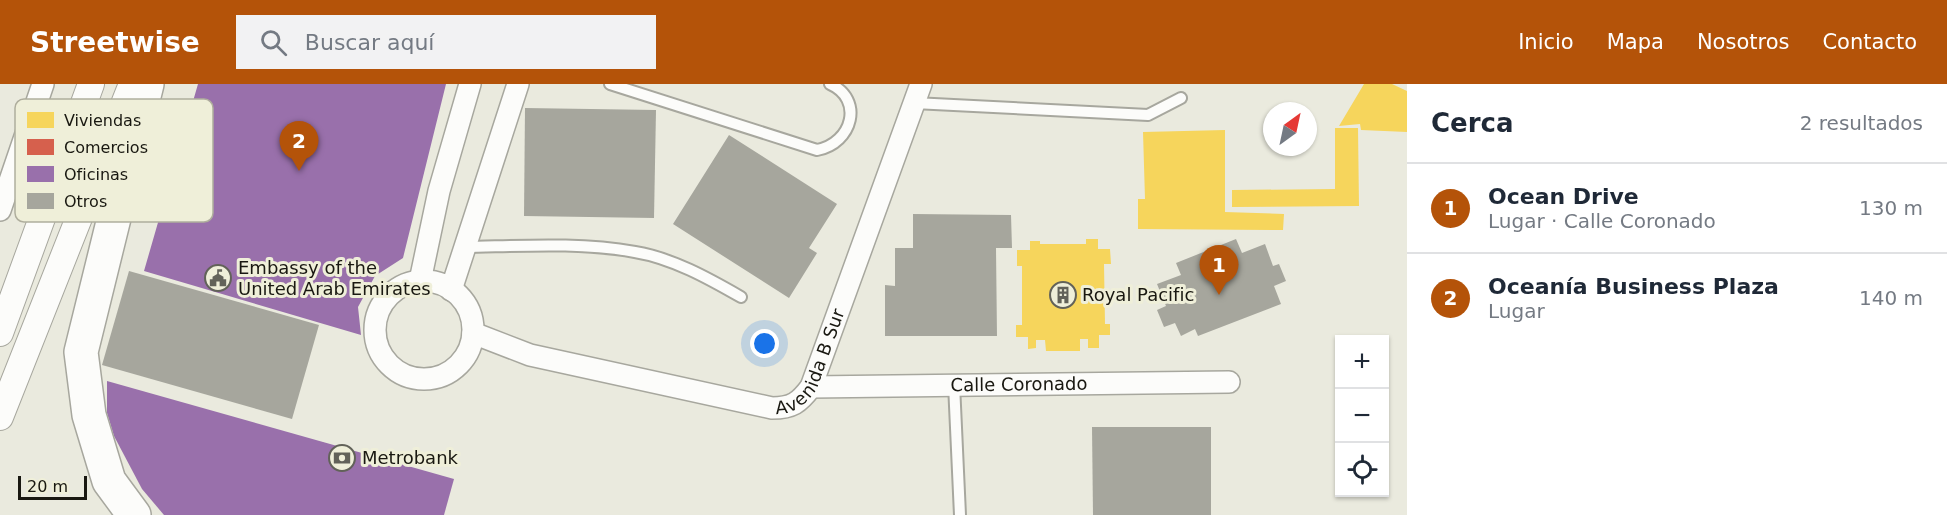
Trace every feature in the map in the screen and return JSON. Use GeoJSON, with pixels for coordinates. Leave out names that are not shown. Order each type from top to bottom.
{"type":"FeatureCollection","features":[{"type":"Feature","properties":{"kind":"highway"},"geometry":{"type":"LineString","coordinates":[[143,99],[147,84]]}},
{"type":"Feature","properties":{"kind":"highway"},"geometry":{"type":"LineString","coordinates":[[113,222],[81,352],[89,415],[109,481],[134,515]]}},
{"type":"Feature","properties":{"kind":"street"},"geometry":{"type":"LineString","coordinates":[[38,99],[43,84]]}},
{"type":"Feature","properties":{"kind":"street"},"geometry":{"type":"LineString","coordinates":[[86,99],[91,84]]}},
{"type":"Feature","properties":{"kind":"street"},"geometry":{"type":"LineString","coordinates":[[126,99],[132,84]]}},
{"type":"Feature","properties":{"kind":"street"},"geometry":{"type":"LineString","coordinates":[[420,281],[439,191],[471,84]]}},
{"type":"Feature","properties":{"kind":"street"},"geometry":{"type":"LineString","coordinates":[[451,290],[518,84]]}},
{"type":"Feature","properties":{"kind":"street","name":"Avenida B Sur"},"geometry":{"type":"LineString","coordinates":[[473,333],[530,354],[772,408],[787,408],[800,402],[811,387],[917,94]]}},
{"type":"Feature","properties":{"kind":"street"},"geometry":{"type":"LineString","coordinates":[[0,210],[15,166]]}},
{"type":"Feature","properties":{"kind":"street"},"geometry":{"type":"LineString","coordinates":[[0,333],[41,222]]}},
{"type":"Feature","properties":{"kind":"street"},"geometry":{"type":"LineString","coordinates":[[0,417],[77,222]]}},
{"type":"Feature","properties":{"kind":"street"},"geometry":{"type":"LineString","coordinates":[[420,281],[436,283],[451,290],[464,301],[471,316],[473,333],[470,349],[461,363],[448,373],[434,378],[417,379],[402,374],[389,365],[380,352],[375,337],[375,321],[381,306],[391,293],[405,285],[420,281]]}},
{"type":"Feature","properties":{"kind":"street","name":"Calle Coronado"},"geometry":{"type":"LineString","coordinates":[[811,387],[1229,382]]}},
{"type":"Feature","properties":{"kind":"lane"},"geometry":{"type":"LineString","coordinates":[[610,84],[817,150],[839,142],[850,124],[850,108],[843,94],[830,84]]}},
{"type":"Feature","properties":{"kind":"lane"},"geometry":{"type":"LineString","coordinates":[[917,94],[1148,115],[1181,98]]}},
{"type":"Feature","properties":{"kind":"lane"},"geometry":{"type":"LineString","coordinates":[[465,247],[560,244],[637,252],[700,274],[741,297]]}},
{"type":"Feature","properties":{"kind":"lane"},"geometry":{"type":"LineString","coordinates":[[954,384],[960,515]]}},
{"type":"Feature","properties":{"kind":"building: Viviendas"},"geometry":{"type":"Polygon","coordinates":[[[1364,84],[1392,84],[1407,91],[1407,132],[1361,130],[1360,124],[1339,126],[1364,84]]]}},
{"type":"Feature","properties":{"kind":"building: Viviendas"},"geometry":{"type":"Polygon","coordinates":[[[1335,128],[1358,128],[1359,206],[1232,207],[1232,190],[1335,189],[1335,128]]]}},
{"type":"Feature","properties":{"kind":"building: Viviendas"},"geometry":{"type":"Polygon","coordinates":[[[1225,130],[1225,212],[1284,214],[1283,230],[1138,229],[1138,199],[1145,199],[1143,132],[1225,130]]]}},
{"type":"Feature","properties":{"kind":"building: Viviendas","name":"Royal Pacific"},"geometry":{"type":"Polygon","coordinates":[[[1086,239],[1098,239],[1098,249],[1110,249],[1111,264],[1104,264],[1105,324],[1110,324],[1110,335],[1099,335],[1099,348],[1088,348],[1088,339],[1080,339],[1080,351],[1046,351],[1045,340],[1036,340],[1036,348],[1028,349],[1028,337],[1016,337],[1016,325],[1022,325],[1022,266],[1017,266],[1017,250],[1030,250],[1030,241],[1040,241],[1040,244],[1086,244],[1086,239]]]}},
{"type":"Feature","properties":{"kind":"building: Comercios"},"geometry":{"type":"Polygon","coordinates":[[[234,435],[315,461],[321,442],[353,452],[349,466],[420,487],[414,507],[421,508],[419,515],[257,515],[214,502],[234,435]]]}},
{"type":"Feature","properties":{"kind":"building: Oficinas"},"geometry":{"type":"Polygon","coordinates":[[[198,84],[446,84],[403,258],[375,276],[358,307],[361,335],[144,271],[158,222],[213,222],[213,99],[194,99],[198,84]]]}},
{"type":"Feature","properties":{"kind":"building: Oficinas"},"geometry":{"type":"Polygon","coordinates":[[[107,381],[454,479],[444,515],[164,515],[142,489],[114,436],[107,413],[107,381]]]}},
{"type":"Feature","properties":{"kind":"building: Otros"},"geometry":{"type":"Polygon","coordinates":[[[525,108],[656,110],[654,218],[524,216],[525,108]]]}},
{"type":"Feature","properties":{"kind":"building: Otros"},"geometry":{"type":"Polygon","coordinates":[[[729,135],[837,204],[809,248],[817,253],[789,298],[673,224],[729,135]]]}},
{"type":"Feature","properties":{"kind":"building: Otros"},"geometry":{"type":"Polygon","coordinates":[[[913,214],[1011,215],[1012,248],[996,248],[997,336],[885,336],[885,285],[895,286],[895,248],[913,248],[913,214]]]}},
{"type":"Feature","properties":{"kind":"building: Otros"},"geometry":{"type":"Polygon","coordinates":[[[1236,239],[1242,253],[1265,244],[1273,266],[1279,264],[1286,281],[1274,286],[1281,304],[1198,336],[1195,329],[1181,336],[1175,323],[1164,327],[1157,310],[1166,306],[1157,284],[1181,275],[1176,263],[1236,239]]]}},
{"type":"Feature","properties":{"kind":"building: Otros"},"geometry":{"type":"Polygon","coordinates":[[[129,271],[319,325],[292,419],[102,365],[129,271]]]}},
{"type":"Feature","properties":{"kind":"building: Otros"},"geometry":{"type":"Polygon","coordinates":[[[1092,427],[1211,427],[1211,515],[1093,515],[1092,427]]]}},
{"type":"Feature","properties":{"kind":"place","name":"Oceanía Business Plaza"},"geometry":{"type":"Point","coordinates":[299,171]}},
{"type":"Feature","properties":{"kind":"place","name":"Embassy of the United Arab Emirates"},"geometry":{"type":"Point","coordinates":[218,278]}},
{"type":"Feature","properties":{"kind":"place","name":"Royal Pacific"},"geometry":{"type":"Point","coordinates":[1063,295]}},
{"type":"Feature","properties":{"kind":"place","name":"Ocean Drive"},"geometry":{"type":"Point","coordinates":[1219,295]}},
{"type":"Feature","properties":{"kind":"place","name":"Metrobank"},"geometry":{"type":"Point","coordinates":[342,458]}}]}
